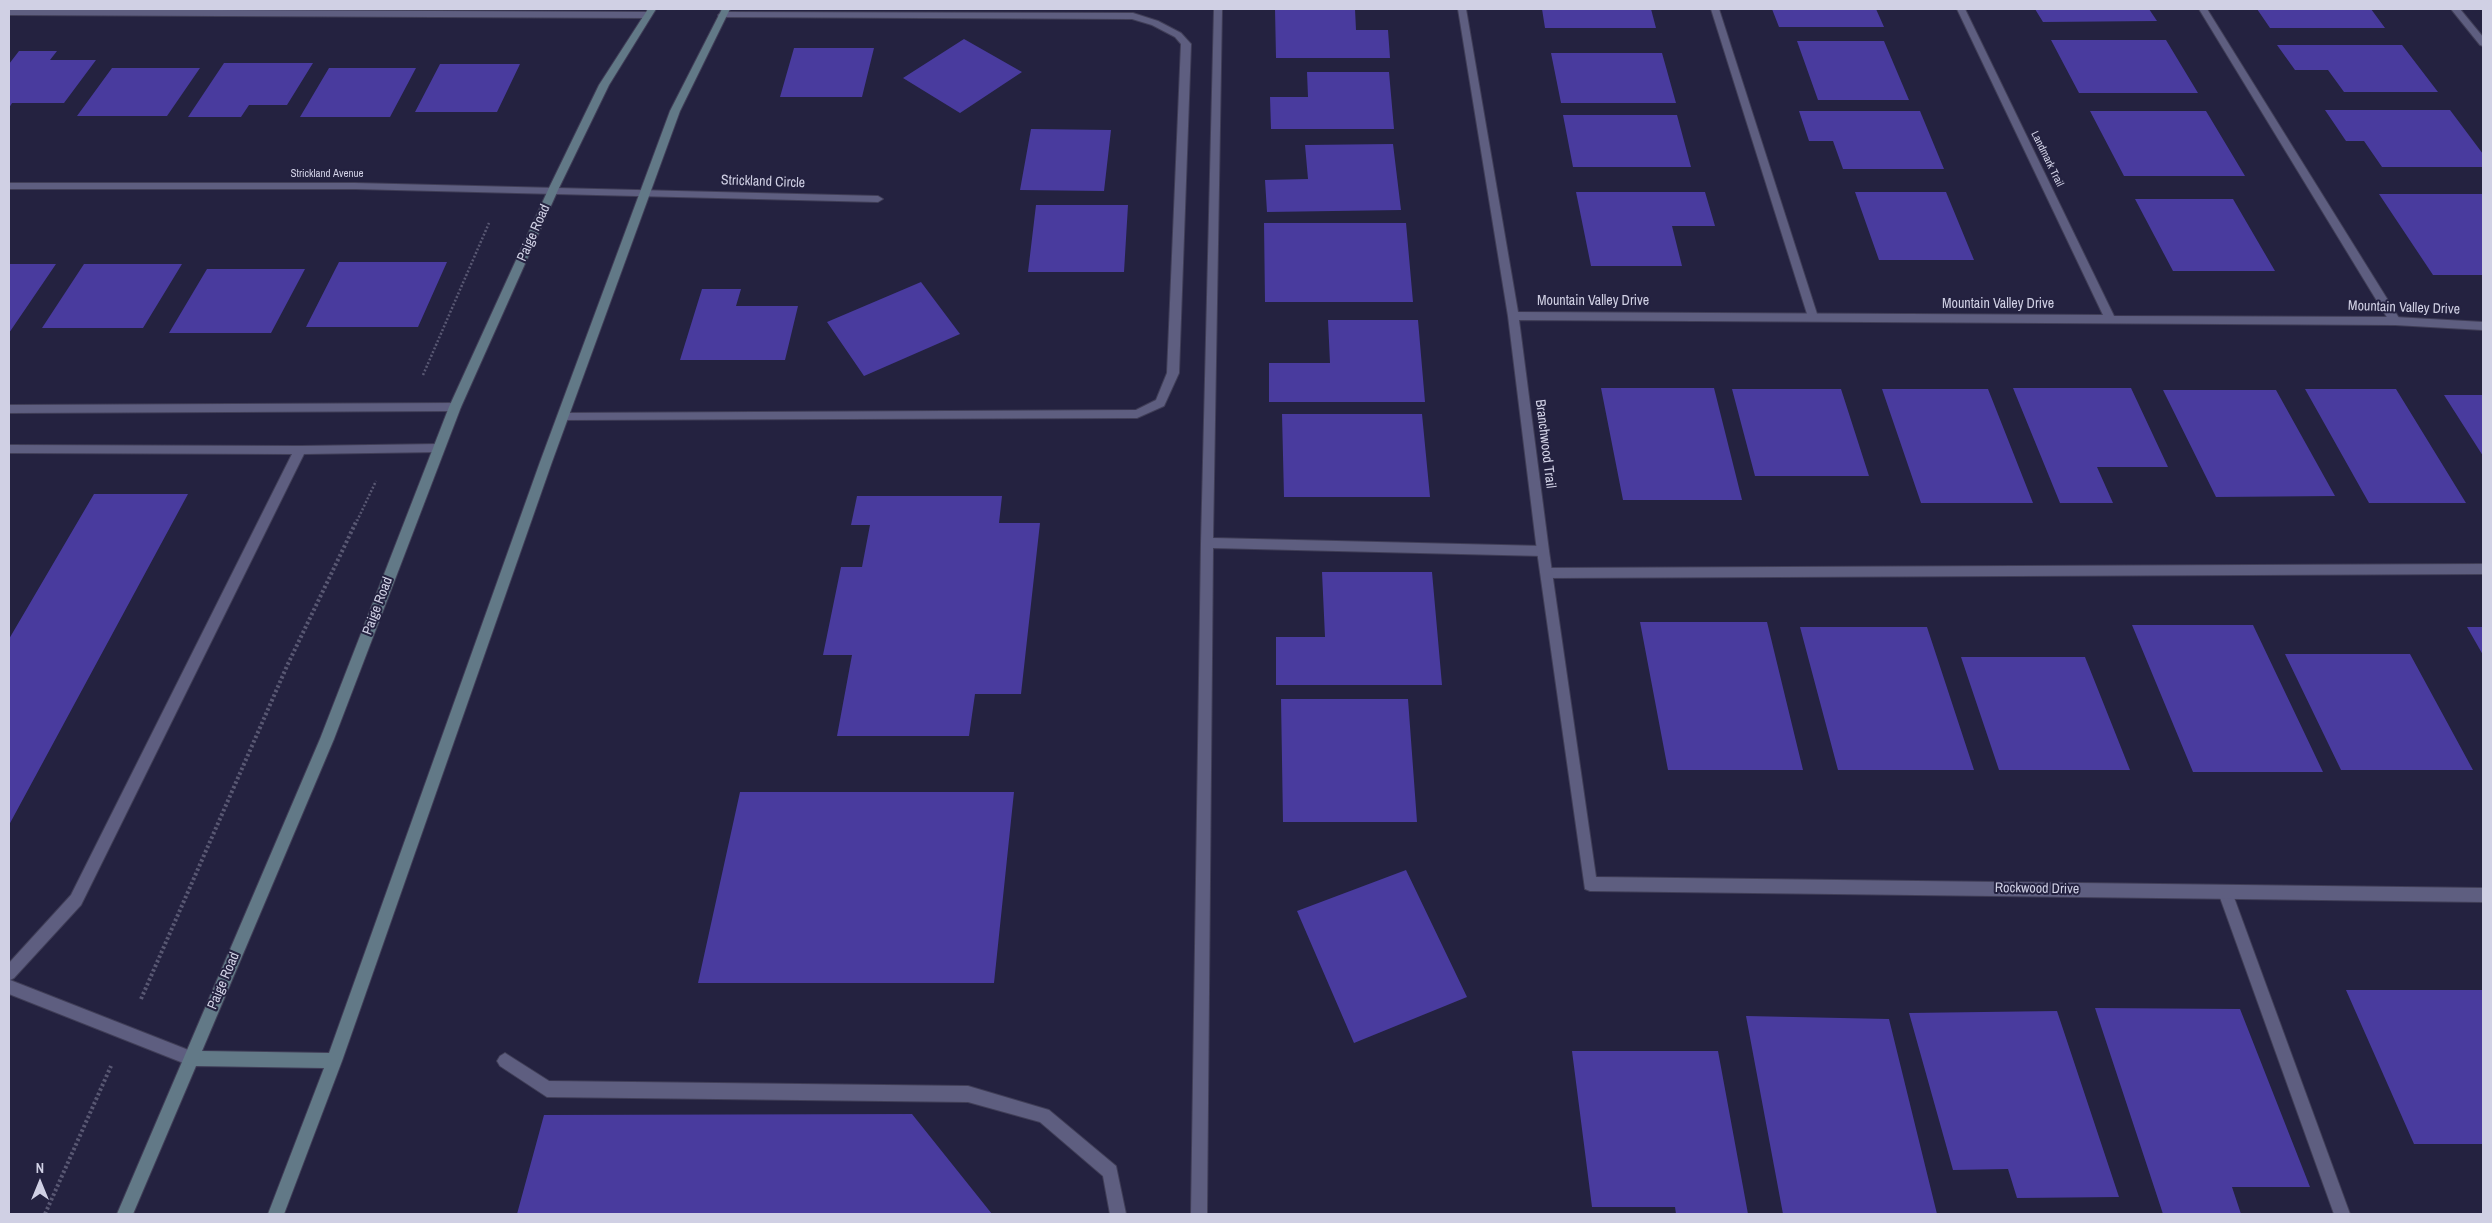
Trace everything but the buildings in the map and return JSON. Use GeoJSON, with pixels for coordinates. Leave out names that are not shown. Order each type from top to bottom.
{"type":"FeatureCollection","features":[{"type":"Feature","properties":{"kind":"main road","name":"Paige Road"},"geometry":{"type":"LineString","coordinates":[[125,1214],[327,739],[455,406],[553,190],[604,85],[650,12]]}},
{"type":"Feature","properties":{"kind":"main road"},"geometry":{"type":"LineString","coordinates":[[276,1214],[334,1061],[563,417],[675,111],[724,12]]}},
{"type":"Feature","properties":{"kind":"main road"},"geometry":{"type":"LineString","coordinates":[[191,1058],[334,1061]]}},
{"type":"Feature","properties":{"kind":"street"},"geometry":{"type":"LineString","coordinates":[[1199,1214],[1207,543],[1218,9]]}},
{"type":"Feature","properties":{"kind":"street","name":"Branchwood Trail"},"geometry":{"type":"LineString","coordinates":[[1462,9],[1513,316],[1543,551],[1548,573],[1590,884]]}},
{"type":"Feature","properties":{"kind":"street"},"geometry":{"type":"LineString","coordinates":[[1715,9],[1813,317]]}},
{"type":"Feature","properties":{"kind":"street","name":"Landmark Trail"},"geometry":{"type":"LineString","coordinates":[[1961,9],[2110,319]]}},
{"type":"Feature","properties":{"kind":"street"},"geometry":{"type":"LineString","coordinates":[[2204,9],[2394,321]]}},
{"type":"Feature","properties":{"kind":"street"},"geometry":{"type":"LineString","coordinates":[[2455,9],[2483,43]]}},
{"type":"Feature","properties":{"kind":"street"},"geometry":{"type":"LineString","coordinates":[[9,12],[650,12]]}},
{"type":"Feature","properties":{"kind":"street"},"geometry":{"type":"LineString","coordinates":[[563,417],[1137,414],[1160,403],[1173,373],[1186,44],[1178,35],[1155,22],[1133,16],[724,12]]}},
{"type":"Feature","properties":{"kind":"street","name":"Strickland Avenue"},"geometry":{"type":"LineString","coordinates":[[9,186],[354,186],[646,192]]}},
{"type":"Feature","properties":{"kind":"street","name":"Strickland Circle"},"geometry":{"type":"LineString","coordinates":[[646,192],[878,199]]}},
{"type":"Feature","properties":{"kind":"street","name":"Mountain Valley Drive"},"geometry":{"type":"LineString","coordinates":[[1513,316],[2394,321],[2483,326]]}},
{"type":"Feature","properties":{"kind":"street"},"geometry":{"type":"LineString","coordinates":[[9,409],[455,406]]}},
{"type":"Feature","properties":{"kind":"street"},"geometry":{"type":"LineString","coordinates":[[9,449],[300,450],[439,448]]}},
{"type":"Feature","properties":{"kind":"street"},"geometry":{"type":"LineString","coordinates":[[9,973],[76,900],[300,450]]}},
{"type":"Feature","properties":{"kind":"street"},"geometry":{"type":"LineString","coordinates":[[1207,543],[1543,551]]}},
{"type":"Feature","properties":{"kind":"street"},"geometry":{"type":"LineString","coordinates":[[1548,573],[2483,569]]}},
{"type":"Feature","properties":{"kind":"street","name":"Rockwood Drive"},"geometry":{"type":"LineString","coordinates":[[1590,884],[2483,895]]}},
{"type":"Feature","properties":{"kind":"street"},"geometry":{"type":"LineString","coordinates":[[2225,892],[2342,1214]]}},
{"type":"Feature","properties":{"kind":"street"},"geometry":{"type":"LineString","coordinates":[[9,987],[191,1058]]}},
{"type":"Feature","properties":{"kind":"street"},"geometry":{"type":"LineString","coordinates":[[505,1061],[547,1089],[968,1094],[1044,1116],[1110,1172],[1118,1214]]}},
{"type":"Feature","properties":{"kind":"path"},"geometry":{"type":"LineString","coordinates":[[410,406],[489,223]]}},
{"type":"Feature","properties":{"kind":"path"},"geometry":{"type":"LineString","coordinates":[[45,1214],[287,666],[392,449]]}}]}
